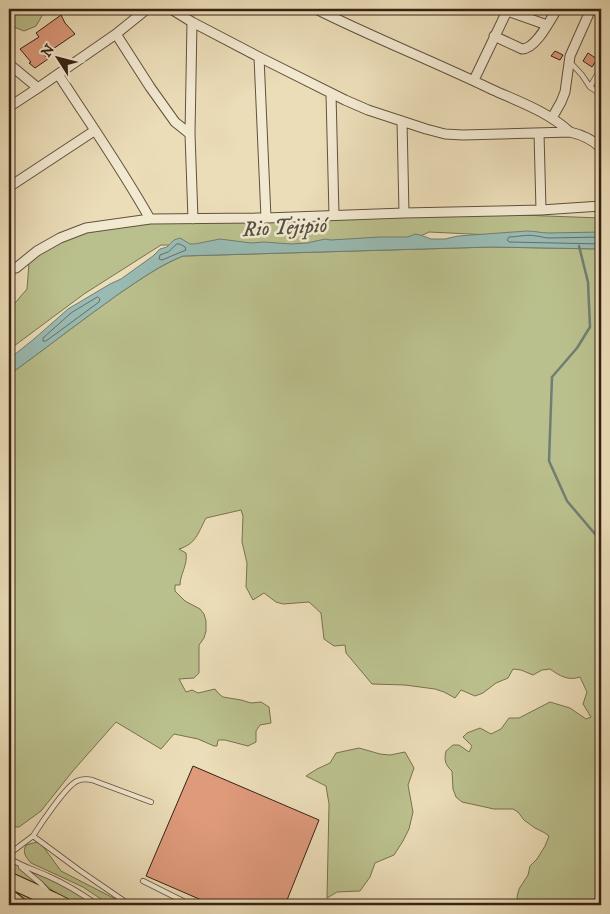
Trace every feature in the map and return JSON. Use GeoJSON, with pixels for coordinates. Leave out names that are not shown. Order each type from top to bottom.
{"type":"FeatureCollection","features":[{"type":"Feature","properties":{"kind":"highway"},"geometry":{"type":"LineString","coordinates":[[9,880],[58,902]]}},
{"type":"Feature","properties":{"kind":"highway"},"geometry":{"type":"LineString","coordinates":[[9,897],[19,905]]}},
{"type":"Feature","properties":{"kind":"street"},"geometry":{"type":"LineString","coordinates":[[9,106],[116,34],[147,9]]}},
{"type":"Feature","properties":{"kind":"street"},"geometry":{"type":"LineString","coordinates":[[170,9],[331,94],[368,110],[402,121],[436,131],[463,135],[570,132],[586,136],[601,148]]}},
{"type":"Feature","properties":{"kind":"street"},"geometry":{"type":"LineString","coordinates":[[474,80],[505,9],[548,25]]}},
{"type":"Feature","properties":{"kind":"street"},"geometry":{"type":"LineString","coordinates":[[494,36],[525,50],[532,46],[548,25],[557,9]]}},
{"type":"Feature","properties":{"kind":"street"},"geometry":{"type":"LineString","coordinates":[[552,118],[565,92],[572,51],[591,9]]}},
{"type":"Feature","properties":{"kind":"street"},"geometry":{"type":"LineString","coordinates":[[322,10],[367,33],[474,80],[552,118],[570,132]]}},
{"type":"Feature","properties":{"kind":"street"},"geometry":{"type":"LineString","coordinates":[[192,22],[190,134],[193,219]]}},
{"type":"Feature","properties":{"kind":"street"},"geometry":{"type":"LineString","coordinates":[[116,34],[175,122],[190,134]]}},
{"type":"Feature","properties":{"kind":"street"},"geometry":{"type":"LineString","coordinates":[[259,57],[266,218]]}},
{"type":"Feature","properties":{"kind":"street"},"geometry":{"type":"LineString","coordinates":[[9,64],[38,88]]}},
{"type":"Feature","properties":{"kind":"street"},"geometry":{"type":"LineString","coordinates":[[58,74],[136,194],[150,219]]}},
{"type":"Feature","properties":{"kind":"street"},"geometry":{"type":"LineString","coordinates":[[331,94],[334,215]]}},
{"type":"Feature","properties":{"kind":"street"},"geometry":{"type":"LineString","coordinates":[[402,121],[404,213]]}},
{"type":"Feature","properties":{"kind":"street"},"geometry":{"type":"LineString","coordinates":[[9,187],[94,131]]}},
{"type":"Feature","properties":{"kind":"street"},"geometry":{"type":"LineString","coordinates":[[539,133],[541,210]]}},
{"type":"Feature","properties":{"kind":"street"},"geometry":{"type":"LineString","coordinates":[[11,267],[19,266],[37,251],[77,231],[86,228],[150,219],[266,218],[541,210],[601,206]]}},
{"type":"Feature","properties":{"kind":"lane"},"geometry":{"type":"LineString","coordinates":[[569,61],[590,86],[601,94]]}},
{"type":"Feature","properties":{"kind":"lane"},"geometry":{"type":"LineString","coordinates":[[590,86],[601,68]]}},
{"type":"Feature","properties":{"kind":"lane"},"geometry":{"type":"LineString","coordinates":[[9,854],[33,836],[58,800],[76,781],[92,780],[151,802]]}},
{"type":"Feature","properties":{"kind":"lane"},"geometry":{"type":"LineString","coordinates":[[33,836],[130,905]]}},
{"type":"Feature","properties":{"kind":"lane"},"geometry":{"type":"LineString","coordinates":[[9,858],[20,865],[58,902]]}},
{"type":"Feature","properties":{"kind":"lane"},"geometry":{"type":"LineString","coordinates":[[20,865],[76,890],[96,905]]}},
{"type":"Feature","properties":{"kind":"lane"},"geometry":{"type":"LineString","coordinates":[[143,881],[191,905]]}},
{"type":"Feature","properties":{"kind":"green space"},"geometry":{"type":"Polygon","coordinates":[[[9,9],[46,9],[36,26],[24,31],[9,25],[9,9]]]}},
{"type":"Feature","properties":{"kind":"green space"},"geometry":{"type":"Polygon","coordinates":[[[294,213],[520,215],[601,218],[601,236],[553,238],[429,232],[410,241],[278,247],[161,245],[84,294],[10,349],[9,303],[15,303],[27,289],[29,263],[45,247],[103,225],[294,213]]]}},
{"type":"Feature","properties":{"kind":"green space"},"geometry":{"type":"Polygon","coordinates":[[[491,247],[601,249],[601,905],[519,905],[517,897],[519,889],[528,875],[530,866],[537,859],[549,836],[524,820],[513,809],[494,809],[462,802],[456,797],[453,789],[452,771],[445,760],[446,751],[453,745],[459,745],[469,752],[472,746],[463,737],[467,733],[480,728],[491,734],[501,729],[509,718],[519,718],[550,702],[570,708],[586,719],[591,717],[583,704],[587,692],[580,677],[564,677],[550,669],[542,670],[533,675],[513,669],[508,678],[496,683],[483,693],[475,696],[461,690],[455,698],[435,689],[405,685],[372,684],[346,653],[345,645],[334,646],[324,639],[321,613],[309,602],[283,604],[276,602],[264,593],[253,600],[246,587],[247,563],[242,542],[243,516],[241,510],[206,518],[193,541],[179,549],[186,553],[186,557],[180,585],[175,585],[175,591],[185,601],[200,609],[204,614],[206,631],[199,645],[199,673],[194,678],[179,679],[186,692],[192,690],[198,693],[215,689],[223,697],[251,703],[261,702],[269,707],[271,723],[260,725],[256,731],[256,742],[248,746],[218,740],[217,746],[214,746],[198,739],[174,734],[161,749],[116,722],[41,811],[19,827],[9,827],[9,375],[120,293],[158,268],[183,256],[491,247]]]}},
{"type":"Feature","properties":{"kind":"green space"},"geometry":{"type":"Polygon","coordinates":[[[359,748],[390,755],[405,752],[414,768],[408,785],[413,812],[409,829],[394,855],[375,863],[370,877],[360,891],[337,892],[327,898],[329,804],[326,786],[306,776],[330,763],[336,753],[359,748]]]}},
{"type":"Feature","properties":{"kind":"green space"},"geometry":{"type":"Polygon","coordinates":[[[37,842],[42,845],[61,871],[127,905],[110,905],[83,887],[31,863],[24,850],[26,845],[37,842]]]}},
{"type":"Feature","properties":{"kind":"green space"},"geometry":{"type":"Polygon","coordinates":[[[9,859],[19,866],[54,896],[9,880],[9,859]]]}},
{"type":"Feature","properties":{"kind":"green space"},"geometry":{"type":"Polygon","coordinates":[[[30,872],[54,880],[72,889],[80,894],[89,905],[66,905],[58,895],[30,872]]]}},
{"type":"Feature","properties":{"kind":"green space"},"geometry":{"type":"Polygon","coordinates":[[[9,884],[57,905],[31,905],[9,891],[9,884]]]}},
{"type":"Feature","properties":{"kind":"water","name":"Rio Tejipió"},"geometry":{"type":"Polygon","coordinates":[[[527,231],[549,233],[601,232],[601,249],[491,247],[183,256],[158,268],[120,293],[9,375],[9,359],[68,309],[121,279],[160,249],[167,247],[174,240],[180,238],[190,244],[220,239],[251,243],[291,244],[325,239],[408,237],[415,234],[431,239],[445,239],[458,236],[527,231]]]}},
{"type":"Feature","properties":{"kind":"building"},"geometry":{"type":"Polygon","coordinates":[[[61,15],[65,23],[75,34],[44,55],[48,59],[35,68],[29,63],[31,62],[20,49],[39,37],[36,33],[61,15]]]}},
{"type":"Feature","properties":{"kind":"building"},"geometry":{"type":"Polygon","coordinates":[[[555,51],[563,55],[560,60],[551,56],[555,51]]]}},
{"type":"Feature","properties":{"kind":"building"},"geometry":{"type":"Polygon","coordinates":[[[588,53],[597,59],[592,67],[583,61],[588,53]]]}},
{"type":"Feature","properties":{"kind":"building"},"geometry":{"type":"Polygon","coordinates":[[[193,766],[319,820],[285,905],[213,905],[146,876],[193,766]]]}},
{"type":"Feature","properties":{"kind":"waterway"},"geometry":{"type":"LineString","coordinates":[[579,246],[588,282],[590,327],[577,348],[552,377],[549,461],[567,501],[601,541]]}}]}
